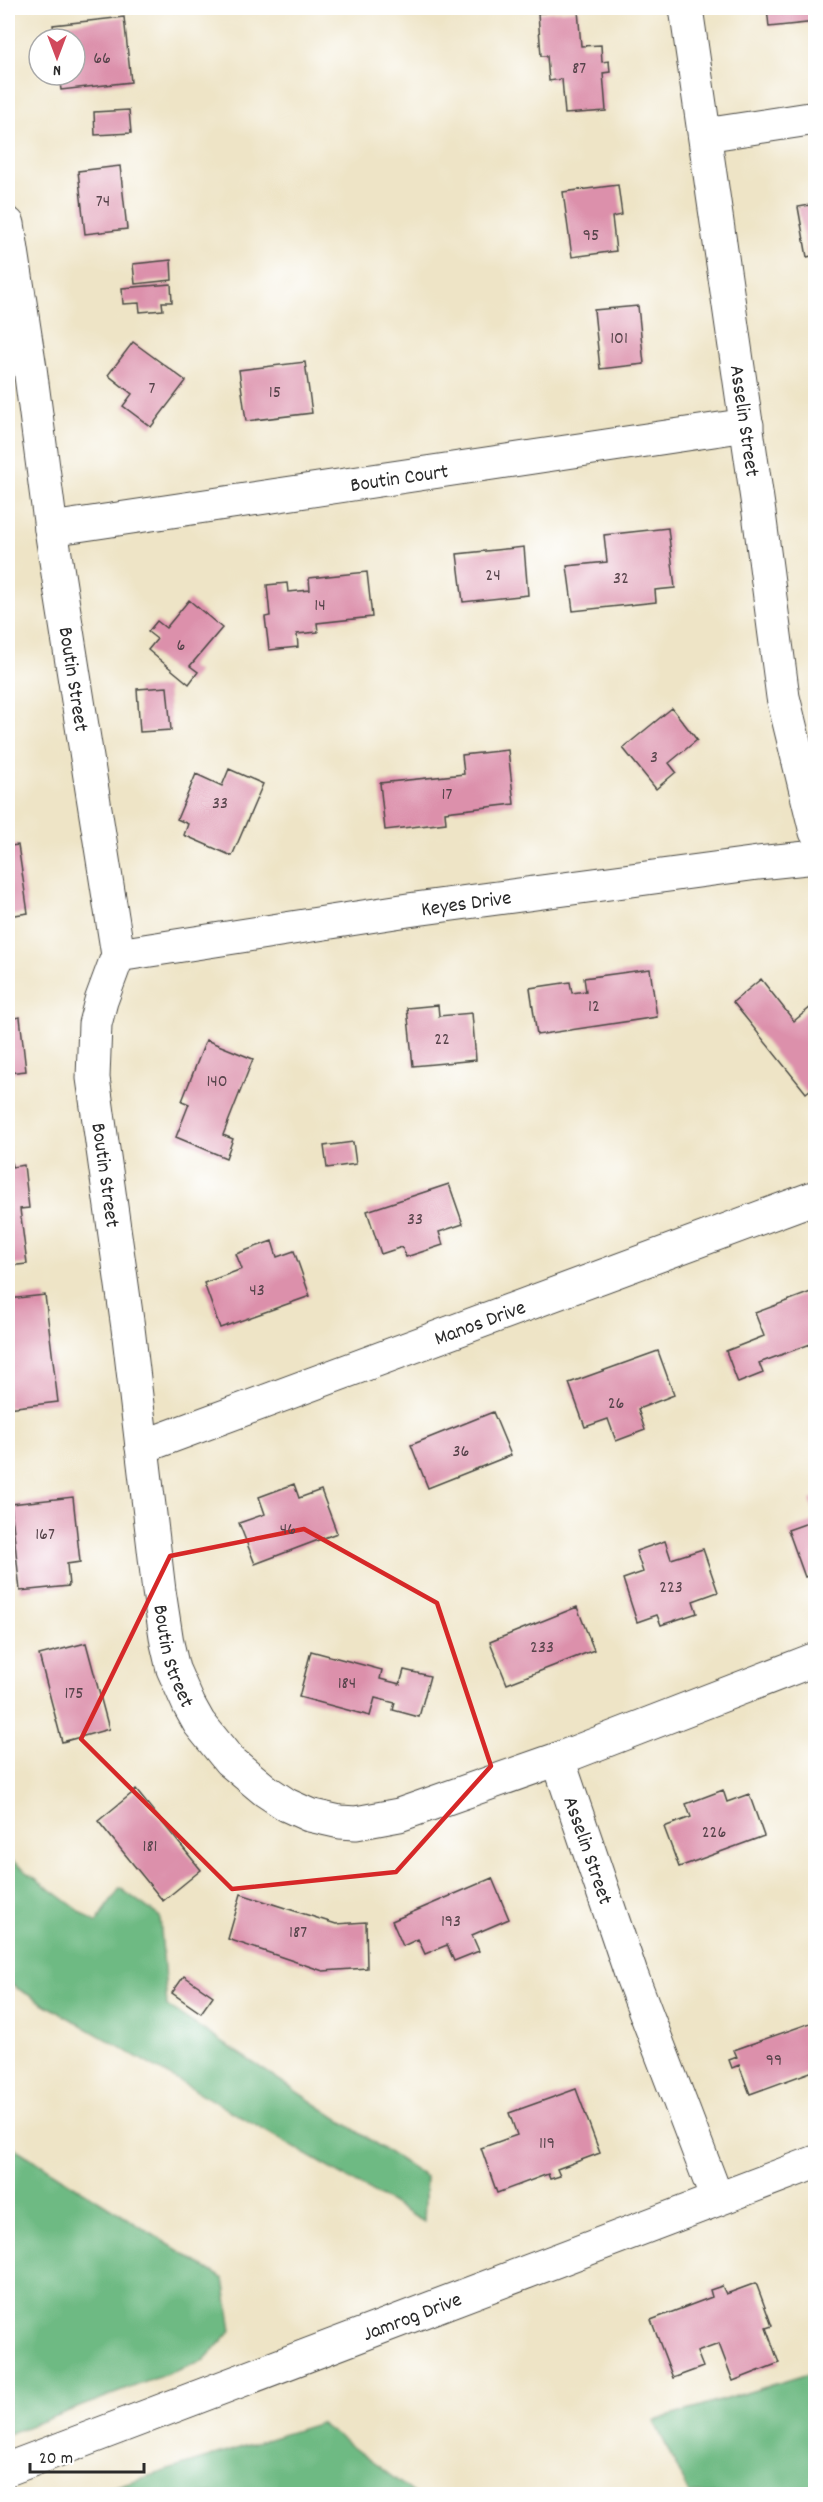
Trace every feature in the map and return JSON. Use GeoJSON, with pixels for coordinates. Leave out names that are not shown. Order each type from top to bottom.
{"type":"FeatureCollection","features":[{"type":"Feature","properties":{"kind":"street","name":"Asselin Street"},"geometry":{"type":"LineString","coordinates":[[686,8],[747,425],[783,697],[816,832]]}},
{"type":"Feature","properties":{"kind":"street"},"geometry":{"type":"LineString","coordinates":[[705,135],[816,117]]}},
{"type":"Feature","properties":{"kind":"street","name":"Boutin Street"},"geometry":{"type":"LineString","coordinates":[[8,224],[51,529],[118,955],[94,1024],[93,1078],[128,1328],[159,1591],[173,1669],[189,1705],[213,1742],[229,1760],[266,1791],[287,1805],[309,1815],[356,1823],[399,1815],[558,1759]]}},
{"type":"Feature","properties":{"kind":"street","name":"Boutin Court"},"geometry":{"type":"LineString","coordinates":[[51,529],[747,425]]}},
{"type":"Feature","properties":{"kind":"street","name":"Keyes Drive"},"geometry":{"type":"LineString","coordinates":[[118,955],[408,910],[746,864],[816,857]]}},
{"type":"Feature","properties":{"kind":"street","name":"Manos Drive"},"geometry":{"type":"LineString","coordinates":[[142,1447],[816,1197]]}},
{"type":"Feature","properties":{"kind":"street"},"geometry":{"type":"LineString","coordinates":[[558,1759],[816,1659]]}},
{"type":"Feature","properties":{"kind":"street","name":"Asselin Street"},"geometry":{"type":"LineString","coordinates":[[558,1759],[631,1974],[717,2199]]}},
{"type":"Feature","properties":{"kind":"street","name":"Jamrog Drive"},"geometry":{"type":"LineString","coordinates":[[8,2469],[816,2162]]}},
{"type":"Feature","properties":{"kind":"highlighted area"},"geometry":{"type":"Polygon","coordinates":[[[304,1529],[437,1603],[491,1766],[396,1872],[232,1889],[81,1739],[170,1556],[304,1529]]]}},
{"type":"Feature","properties":{"kind":"green space"},"geometry":{"type":"Polygon","coordinates":[[[8,1858],[96,1923],[120,1888],[160,1917],[167,2006],[426,2177],[424,2222],[8,1983],[8,1858]]]}},
{"type":"Feature","properties":{"kind":"green space"},"geometry":{"type":"Polygon","coordinates":[[[8,2144],[224,2279],[232,2330],[204,2360],[8,2434],[8,2144]]]}},
{"type":"Feature","properties":{"kind":"green space"},"geometry":{"type":"Polygon","coordinates":[[[815,2372],[815,2494],[690,2494],[654,2421],[815,2372]]]}},
{"type":"Feature","properties":{"kind":"green space"},"geometry":{"type":"Polygon","coordinates":[[[320,2423],[415,2494],[91,2494],[320,2423]]]}},
{"type":"Feature","properties":{"kind":"building"},"geometry":{"type":"Polygon","coordinates":[[[767,8],[816,8],[816,22],[769,27],[767,8]]]}},
{"type":"Feature","properties":{"kind":"building"},"geometry":{"type":"Polygon","coordinates":[[[578,10],[581,46],[601,45],[602,62],[609,61],[610,72],[603,73],[606,111],[565,114],[562,79],[549,81],[547,56],[541,56],[538,13],[578,10]]]}},
{"type":"Feature","properties":{"kind":"building"},"geometry":{"type":"Polygon","coordinates":[[[124,17],[131,82],[61,90],[61,87],[87,87],[87,27],[53,27],[53,25],[124,17]]]}},
{"type":"Feature","properties":{"kind":"building"},"geometry":{"type":"Polygon","coordinates":[[[129,110],[131,133],[95,135],[94,112],[129,110]]]}},
{"type":"Feature","properties":{"kind":"building"},"geometry":{"type":"Polygon","coordinates":[[[120,166],[127,229],[85,234],[78,171],[120,166]]]}},
{"type":"Feature","properties":{"kind":"building"},"geometry":{"type":"Polygon","coordinates":[[[618,185],[622,215],[612,217],[616,251],[572,257],[563,192],[618,185]]]}},
{"type":"Feature","properties":{"kind":"building"},"geometry":{"type":"Polygon","coordinates":[[[816,204],[816,255],[807,257],[798,207],[816,204]]]}},
{"type":"Feature","properties":{"kind":"building"},"geometry":{"type":"Polygon","coordinates":[[[171,260],[172,280],[135,284],[133,264],[171,260]]]}},
{"type":"Feature","properties":{"kind":"building"},"geometry":{"type":"Polygon","coordinates":[[[171,284],[172,302],[162,302],[163,310],[140,312],[139,303],[123,304],[122,288],[171,284]]]}},
{"type":"Feature","properties":{"kind":"building"},"geometry":{"type":"Polygon","coordinates":[[[638,306],[644,364],[600,369],[594,310],[638,306]]]}},
{"type":"Feature","properties":{"kind":"building"},"geometry":{"type":"Polygon","coordinates":[[[133,342],[186,381],[151,427],[123,406],[132,394],[108,375],[133,342]]]}},
{"type":"Feature","properties":{"kind":"building"},"geometry":{"type":"Polygon","coordinates":[[[305,362],[312,413],[246,421],[239,370],[305,362]]]}},
{"type":"Feature","properties":{"kind":"building"},"geometry":{"type":"Polygon","coordinates":[[[668,528],[675,588],[655,590],[656,602],[573,611],[567,566],[607,562],[604,535],[668,528]]]}},
{"type":"Feature","properties":{"kind":"building"},"geometry":{"type":"Polygon","coordinates":[[[524,547],[528,595],[463,602],[457,554],[524,547]]]}},
{"type":"Feature","properties":{"kind":"building"},"geometry":{"type":"Polygon","coordinates":[[[367,572],[372,617],[317,623],[318,632],[297,634],[298,647],[269,650],[265,617],[270,616],[267,585],[287,583],[288,592],[310,590],[309,578],[367,572]]]}},
{"type":"Feature","properties":{"kind":"building"},"geometry":{"type":"Polygon","coordinates":[[[189,600],[222,628],[190,666],[198,672],[189,684],[148,650],[157,639],[148,632],[157,621],[166,628],[189,600]]]}},
{"type":"Feature","properties":{"kind":"building"},"geometry":{"type":"Polygon","coordinates":[[[167,687],[171,730],[140,732],[137,689],[167,687]]]}},
{"type":"Feature","properties":{"kind":"building"},"geometry":{"type":"Polygon","coordinates":[[[672,708],[697,740],[669,763],[676,772],[656,789],[623,748],[672,708]]]}},
{"type":"Feature","properties":{"kind":"building"},"geometry":{"type":"Polygon","coordinates":[[[508,750],[514,804],[445,812],[446,823],[385,830],[380,783],[464,774],[462,755],[508,750]]]}},
{"type":"Feature","properties":{"kind":"building"},"geometry":{"type":"Polygon","coordinates":[[[229,769],[263,784],[232,856],[184,835],[188,824],[177,819],[196,774],[222,786],[229,769]]]}},
{"type":"Feature","properties":{"kind":"building"},"geometry":{"type":"Polygon","coordinates":[[[8,841],[10,846],[18,845],[28,913],[8,916],[8,841]]]}},
{"type":"Feature","properties":{"kind":"building"},"geometry":{"type":"Polygon","coordinates":[[[650,969],[657,1017],[537,1035],[530,988],[570,982],[572,993],[586,991],[584,978],[650,969]]]}},
{"type":"Feature","properties":{"kind":"building"},"geometry":{"type":"Polygon","coordinates":[[[761,979],[794,1021],[811,1007],[816,1012],[816,1085],[806,1093],[733,1002],[761,979]]]}},
{"type":"Feature","properties":{"kind":"building"},"geometry":{"type":"Polygon","coordinates":[[[438,1005],[439,1016],[472,1013],[476,1060],[413,1066],[407,1008],[438,1005]]]}},
{"type":"Feature","properties":{"kind":"building"},"geometry":{"type":"Polygon","coordinates":[[[20,1017],[26,1071],[8,1073],[8,1019],[20,1017]]]}},
{"type":"Feature","properties":{"kind":"building"},"geometry":{"type":"Polygon","coordinates":[[[206,1040],[253,1059],[223,1135],[233,1139],[226,1158],[176,1137],[189,1104],[182,1101],[206,1040]]]}},
{"type":"Feature","properties":{"kind":"building"},"geometry":{"type":"Polygon","coordinates":[[[353,1142],[356,1164],[327,1168],[324,1146],[353,1142]]]}},
{"type":"Feature","properties":{"kind":"building"},"geometry":{"type":"Polygon","coordinates":[[[9,1144],[12,1167],[24,1165],[29,1208],[20,1209],[27,1264],[8,1266],[9,1144]]]}},
{"type":"Feature","properties":{"kind":"building"},"geometry":{"type":"Polygon","coordinates":[[[449,1184],[463,1224],[439,1232],[443,1245],[406,1257],[402,1247],[381,1254],[367,1211],[449,1184]]]}},
{"type":"Feature","properties":{"kind":"building"},"geometry":{"type":"Polygon","coordinates":[[[272,1241],[277,1257],[294,1251],[310,1296],[220,1328],[204,1283],[242,1269],[236,1254],[272,1241]]]}},
{"type":"Feature","properties":{"kind":"building"},"geometry":{"type":"Polygon","coordinates":[[[816,1290],[816,1342],[759,1363],[763,1373],[738,1383],[726,1351],[764,1336],[755,1313],[816,1290]]]}},
{"type":"Feature","properties":{"kind":"building"},"geometry":{"type":"Polygon","coordinates":[[[45,1295],[58,1402],[8,1408],[8,1299],[45,1295]]]}},
{"type":"Feature","properties":{"kind":"building"},"geometry":{"type":"Polygon","coordinates":[[[658,1351],[674,1395],[638,1409],[645,1430],[616,1441],[608,1419],[585,1427],[569,1383],[658,1351]]]}},
{"type":"Feature","properties":{"kind":"building"},"geometry":{"type":"Polygon","coordinates":[[[493,1412],[511,1455],[428,1488],[411,1445],[493,1412]]]}},
{"type":"Feature","properties":{"kind":"building"},"geometry":{"type":"Polygon","coordinates":[[[294,1484],[299,1498],[321,1490],[337,1533],[255,1564],[239,1523],[265,1514],[259,1497],[294,1484]]]}},
{"type":"Feature","properties":{"kind":"building"},"geometry":{"type":"Polygon","coordinates":[[[73,1497],[80,1562],[67,1564],[69,1586],[20,1591],[11,1504],[73,1497]]]}},
{"type":"Feature","properties":{"kind":"building"},"geometry":{"type":"Polygon","coordinates":[[[816,1498],[816,1515],[815,1515],[810,1500],[816,1498]]]}},
{"type":"Feature","properties":{"kind":"building"},"geometry":{"type":"Polygon","coordinates":[[[816,1520],[816,1573],[805,1577],[788,1530],[816,1520]]]}},
{"type":"Feature","properties":{"kind":"building"},"geometry":{"type":"Polygon","coordinates":[[[665,1541],[671,1559],[703,1549],[718,1592],[693,1601],[697,1613],[661,1625],[657,1615],[637,1622],[623,1579],[643,1572],[636,1551],[665,1541]]]}},
{"type":"Feature","properties":{"kind":"building"},"geometry":{"type":"Polygon","coordinates":[[[577,1607],[594,1650],[507,1684],[490,1642],[577,1607]]]}},
{"type":"Feature","properties":{"kind":"building"},"geometry":{"type":"Polygon","coordinates":[[[86,1643],[109,1729],[62,1742],[39,1655],[86,1643]]]}},
{"type":"Feature","properties":{"kind":"building"},"geometry":{"type":"Polygon","coordinates":[[[311,1651],[382,1670],[380,1679],[400,1684],[404,1670],[430,1676],[419,1717],[393,1710],[395,1703],[375,1698],[370,1716],[299,1697],[311,1651]]]}},
{"type":"Feature","properties":{"kind":"building"},"geometry":{"type":"Polygon","coordinates":[[[136,1790],[201,1870],[163,1901],[98,1821],[136,1790]]]}},
{"type":"Feature","properties":{"kind":"building"},"geometry":{"type":"Polygon","coordinates":[[[723,1790],[727,1802],[749,1794],[764,1836],[679,1867],[664,1827],[691,1817],[686,1804],[723,1790]]]}},
{"type":"Feature","properties":{"kind":"building"},"geometry":{"type":"Polygon","coordinates":[[[492,1878],[509,1919],[472,1935],[479,1951],[454,1961],[447,1945],[425,1954],[418,1939],[403,1946],[392,1921],[492,1878]]]}},
{"type":"Feature","properties":{"kind":"building"},"geometry":{"type":"Polygon","coordinates":[[[241,1894],[336,1924],[366,1922],[367,1968],[323,1971],[228,1939],[241,1894]]]}},
{"type":"Feature","properties":{"kind":"building"},"geometry":{"type":"Polygon","coordinates":[[[184,1976],[213,1996],[201,2013],[172,1993],[184,1976]]]}},
{"type":"Feature","properties":{"kind":"building"},"geometry":{"type":"Polygon","coordinates":[[[816,2021],[816,2070],[750,2094],[739,2065],[732,2068],[729,2060],[737,2057],[734,2050],[816,2021]]]}},
{"type":"Feature","properties":{"kind":"building"},"geometry":{"type":"Polygon","coordinates":[[[576,2089],[600,2153],[557,2169],[560,2176],[550,2179],[548,2174],[497,2193],[481,2148],[517,2135],[509,2113],[576,2089]]]}},
{"type":"Feature","properties":{"kind":"building"},"geometry":{"type":"Polygon","coordinates":[[[756,2283],[772,2326],[766,2328],[779,2363],[733,2381],[719,2344],[697,2352],[703,2367],[673,2378],[651,2320],[712,2297],[710,2290],[722,2286],[726,2294],[756,2283]]]}}]}
